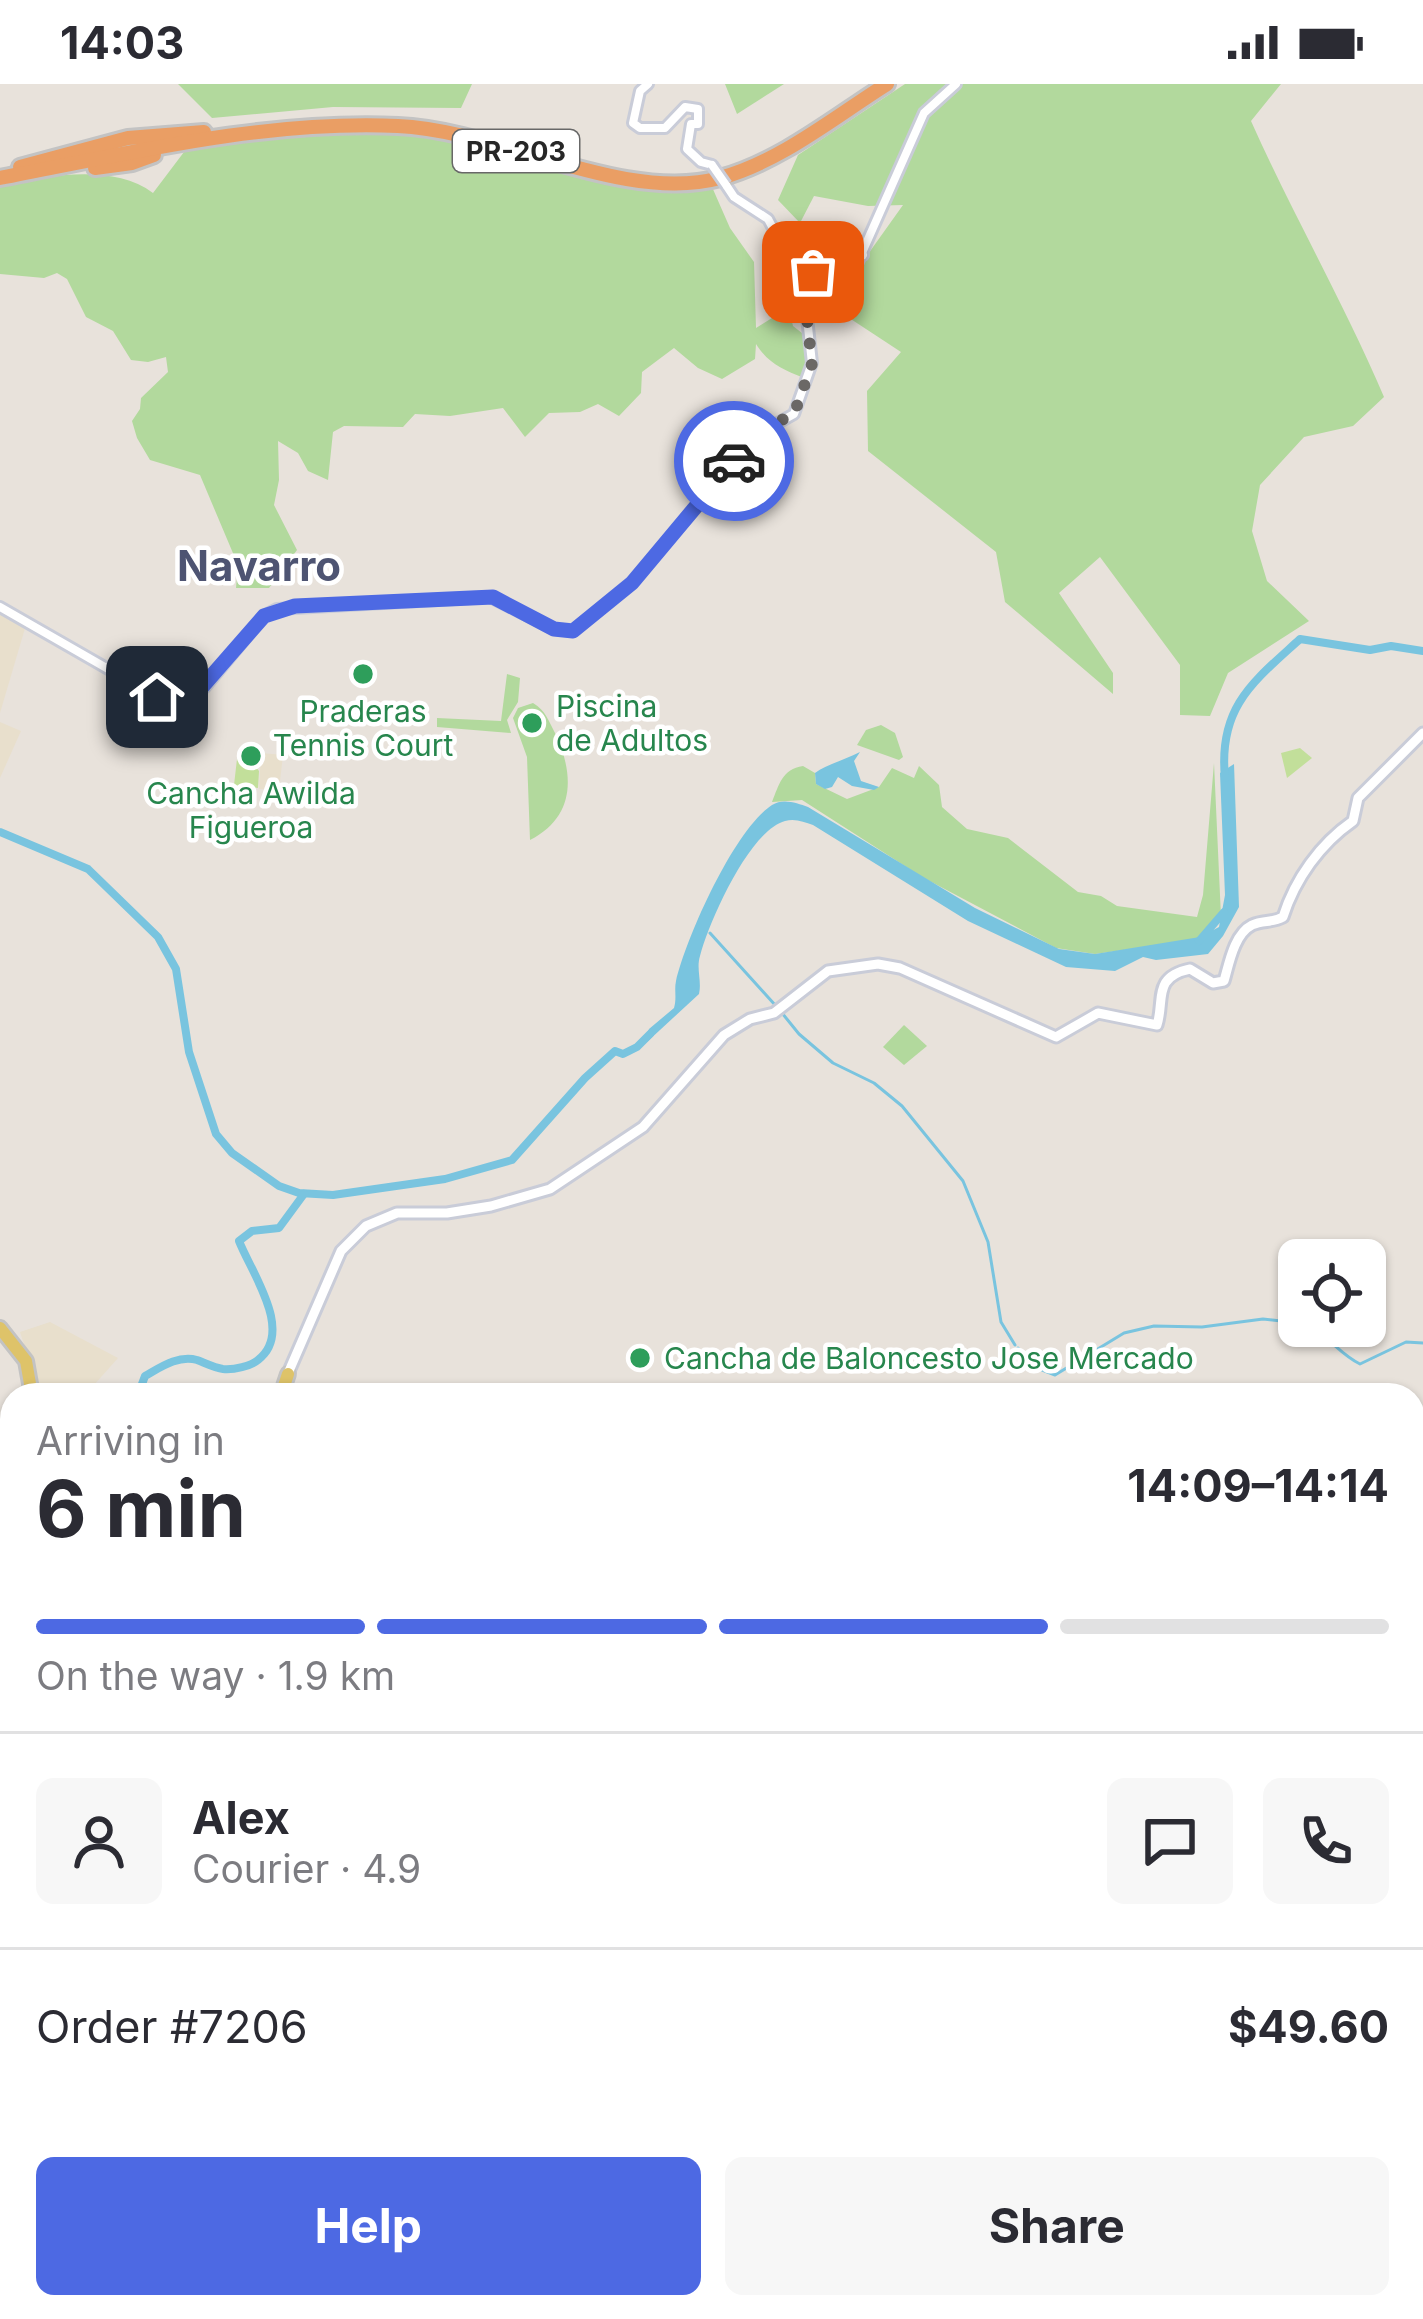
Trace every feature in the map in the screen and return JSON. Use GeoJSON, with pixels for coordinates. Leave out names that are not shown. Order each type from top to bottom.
{"type":"FeatureCollection","features":[{"type":"Feature","properties":{"kind":"highway","name":"PR-203"},"geometry":{"type":"LineString","coordinates":[[0,176],[124,146],[221,134],[370,125],[405,126],[632,178],[698,182],[751,167],[884,84]]}},
{"type":"Feature","properties":{"kind":"highway"},"geometry":{"type":"LineString","coordinates":[[124,146],[184,132],[221,134]]}},
{"type":"Feature","properties":{"kind":"highway"},"geometry":{"type":"LineString","coordinates":[[0,176],[132,163],[221,134]]}},
{"type":"Feature","properties":{"kind":"main road"},"geometry":{"type":"LineString","coordinates":[[288,1383],[350,1240],[380,1218],[397,1213],[447,1213],[550,1189],[643,1126],[724,1035],[778,1009],[834,969],[884,964],[1056,1036],[1098,1013],[1157,1025],[1159,995],[1165,985],[1178,972],[1190,969],[1214,983],[1224,982],[1241,933],[1282,917],[1309,864],[1337,831],[1353,821],[1358,798],[1423,733]]}},
{"type":"Feature","properties":{"kind":"main road"},"geometry":{"type":"LineString","coordinates":[[0,1330],[21,1357],[29,1383]]}},
{"type":"Feature","properties":{"kind":"street"},"geometry":{"type":"LineString","coordinates":[[648,84],[640,91],[633,123],[640,128],[665,128],[685,107],[698,110],[700,118],[698,124],[691,124],[687,149],[712,165],[734,197],[767,219],[788,260],[797,267],[821,272],[840,250],[863,247],[870,239]]}},
{"type":"Feature","properties":{"kind":"street"},"geometry":{"type":"LineString","coordinates":[[0,608],[172,702],[205,687],[264,616],[295,606],[493,597],[554,629],[573,631],[632,583],[760,433],[792,416],[812,364],[806,309],[842,284],[863,255],[924,113],[956,84]]}},
{"type":"Feature","properties":{"kind":"street"},"geometry":{"type":"LineString","coordinates":[[852,249],[863,255]]}},
{"type":"Feature","properties":{"kind":"street"},"geometry":{"type":"LineString","coordinates":[[852,249],[856,265]]}},
{"type":"Feature","properties":{"kind":"shaded area"},"geometry":{"type":"Polygon","coordinates":[[[0,610],[26,625],[0,713],[0,610]]]}},
{"type":"Feature","properties":{"kind":"shaded area"},"geometry":{"type":"Polygon","coordinates":[[[0,722],[21,731],[0,778],[0,722]]]}},
{"type":"Feature","properties":{"kind":"shaded area"},"geometry":{"type":"Polygon","coordinates":[[[261,753],[283,755],[279,790],[259,789],[261,753]]]}},
{"type":"Feature","properties":{"kind":"shaded area"},"geometry":{"type":"Polygon","coordinates":[[[50,1322],[118,1358],[96,1383],[35,1383],[20,1332],[50,1322]]]}},
{"type":"Feature","properties":{"kind":"green space"},"geometry":{"type":"Polygon","coordinates":[[[178,84],[472,84],[461,108],[333,107],[212,118],[178,84]]]}},
{"type":"Feature","properties":{"kind":"green space"},"geometry":{"type":"Polygon","coordinates":[[[725,84],[784,84],[737,114],[725,84]]]}},
{"type":"Feature","properties":{"kind":"green space"},"geometry":{"type":"Polygon","coordinates":[[[905,84],[1281,84],[1251,121],[1384,397],[1353,426],[1304,437],[1260,485],[1252,531],[1267,581],[1309,621],[1228,673],[1210,716],[1180,715],[1180,665],[1100,557],[1059,593],[1113,673],[1113,694],[1005,602],[996,552],[868,451],[867,391],[901,352],[831,306],[903,205],[868,206],[814,196],[800,223],[778,200],[798,155],[905,84]]]}},
{"type":"Feature","properties":{"kind":"green space"},"geometry":{"type":"Polygon","coordinates":[[[354,132],[419,135],[659,189],[712,187],[730,228],[754,262],[756,328],[780,313],[790,314],[793,326],[807,337],[809,362],[804,378],[777,365],[756,344],[755,359],[722,379],[698,368],[674,348],[642,372],[641,393],[619,416],[598,404],[580,412],[549,413],[525,437],[503,408],[450,416],[415,414],[403,427],[344,426],[333,432],[328,480],[308,471],[298,453],[278,441],[274,505],[297,550],[269,588],[236,588],[238,565],[200,475],[150,460],[137,438],[132,421],[141,398],[168,372],[166,357],[131,360],[113,331],[86,317],[67,279],[57,273],[44,278],[0,274],[0,185],[99,175],[153,193],[184,152],[200,145],[354,132]]]}},
{"type":"Feature","properties":{"kind":"green space"},"geometry":{"type":"Polygon","coordinates":[[[507,674],[520,678],[518,702],[507,720],[511,733],[437,727],[437,718],[501,721],[507,674]]]}},
{"type":"Feature","properties":{"kind":"green space"},"geometry":{"type":"Polygon","coordinates":[[[533,703],[555,733],[568,779],[556,819],[530,840],[527,757],[513,718],[518,708],[533,703]]]}},
{"type":"Feature","properties":{"kind":"green space"},"geometry":{"type":"Polygon","coordinates":[[[881,725],[895,733],[903,757],[899,760],[857,745],[866,730],[881,725]]]}},
{"type":"Feature","properties":{"kind":"green space"},"geometry":{"type":"Polygon","coordinates":[[[1300,748],[1312,758],[1287,778],[1281,753],[1300,748]]]}},
{"type":"Feature","properties":{"kind":"green space"},"geometry":{"type":"Polygon","coordinates":[[[245,751],[258,753],[257,760],[251,761],[259,771],[258,788],[234,785],[237,759],[244,759],[245,751]]]}},
{"type":"Feature","properties":{"kind":"green space"},"geometry":{"type":"Polygon","coordinates":[[[1214,763],[1221,917],[1203,939],[1095,954],[1056,948],[922,877],[802,800],[772,802],[782,779],[803,766],[815,773],[816,784],[847,799],[879,787],[892,768],[914,778],[919,766],[939,785],[942,807],[967,829],[1008,838],[1078,892],[1101,896],[1117,906],[1197,917],[1214,763]]]}},
{"type":"Feature","properties":{"kind":"green space"},"geometry":{"type":"Polygon","coordinates":[[[904,1025],[927,1046],[904,1065],[883,1047],[904,1025]]]}},
{"type":"Feature","properties":{"kind":"water"},"geometry":{"type":"Polygon","coordinates":[[[860,752],[854,761],[861,781],[879,787],[852,786],[838,777],[832,787],[816,784],[815,773],[860,752]]]}},
{"type":"Feature","properties":{"kind":"water"},"geometry":{"type":"Polygon","coordinates":[[[1234,764],[1239,907],[1208,954],[1143,957],[1115,971],[1066,967],[968,921],[813,825],[789,820],[771,828],[732,879],[700,956],[699,994],[643,1041],[649,1029],[674,1008],[682,961],[728,859],[758,818],[776,803],[808,807],[975,908],[1059,949],[1095,954],[1200,937],[1219,927],[1225,895],[1220,773],[1234,764]]]}},
{"type":"Feature","properties":{"kind":"waterway"},"geometry":{"type":"LineString","coordinates":[[1225,778],[1224,753],[1233,714],[1254,683],[1300,639],[1370,650],[1391,646],[1423,651]]}},
{"type":"Feature","properties":{"kind":"waterway"},"geometry":{"type":"LineString","coordinates":[[0,832],[88,869],[158,937],[176,969],[189,1052],[216,1134],[232,1153],[279,1186],[299,1193],[333,1195],[445,1179],[512,1160],[585,1078],[615,1051],[623,1054],[650,1034]]}},
{"type":"Feature","properties":{"kind":"waterway"},"geometry":{"type":"LineString","coordinates":[[1199,941],[1224,912]]}},
{"type":"Feature","properties":{"kind":"waterway"},"geometry":{"type":"LineString","coordinates":[[710,933],[776,1006]]}},
{"type":"Feature","properties":{"kind":"waterway"},"geometry":{"type":"LineString","coordinates":[[782,1013],[833,1063],[874,1083],[902,1106],[963,1181],[988,1242],[1001,1322],[1015,1345]]}},
{"type":"Feature","properties":{"kind":"waterway"},"geometry":{"type":"LineString","coordinates":[[142,1383],[145,1376],[183,1359],[237,1368],[255,1362],[268,1348],[272,1334],[267,1302],[239,1241],[252,1231],[279,1228],[304,1194]]}},
{"type":"Feature","properties":{"kind":"waterway"},"geometry":{"type":"LineString","coordinates":[[1018,1348],[1032,1366],[1055,1375],[1124,1333],[1154,1326],[1278,1321]]}},
{"type":"Feature","properties":{"kind":"waterway"},"geometry":{"type":"LineString","coordinates":[[1336,1347],[1360,1364],[1406,1342],[1423,1343]]}},
{"type":"Feature","properties":{"kind":"way so far"},"geometry":{"type":"LineString","coordinates":[[734,461],[767,427],[794,414],[812,364],[806,309],[842,284],[857,257],[852,249],[844,248],[824,270],[813,272]]}},
{"type":"Feature","properties":{"kind":"place","name":"Praderas Tennis Court"},"geometry":{"type":"Point","coordinates":[363,674]}},
{"type":"Feature","properties":{"kind":"place","name":"Piscina de Adultos"},"geometry":{"type":"Point","coordinates":[532,723]}},
{"type":"Feature","properties":{"kind":"place","name":"Cancha Awilda Figueroa"},"geometry":{"type":"Point","coordinates":[251,756]}},
{"type":"Feature","properties":{"kind":"place","name":"Cancha de Baloncesto Jose Mercado"},"geometry":{"type":"Point","coordinates":[640,1358]}},
{"type":"Feature","properties":{"kind":"district","name":"Navarro"},"geometry":{"type":"Point","coordinates":[259,565]}},
{"type":"Feature","properties":{"kind":"route"},"geometry":{"type":"LineString","coordinates":[[157,697],[180,702],[195,695],[264,616],[295,606],[493,597],[554,629],[573,631],[632,583],[734,461]]}}]}
